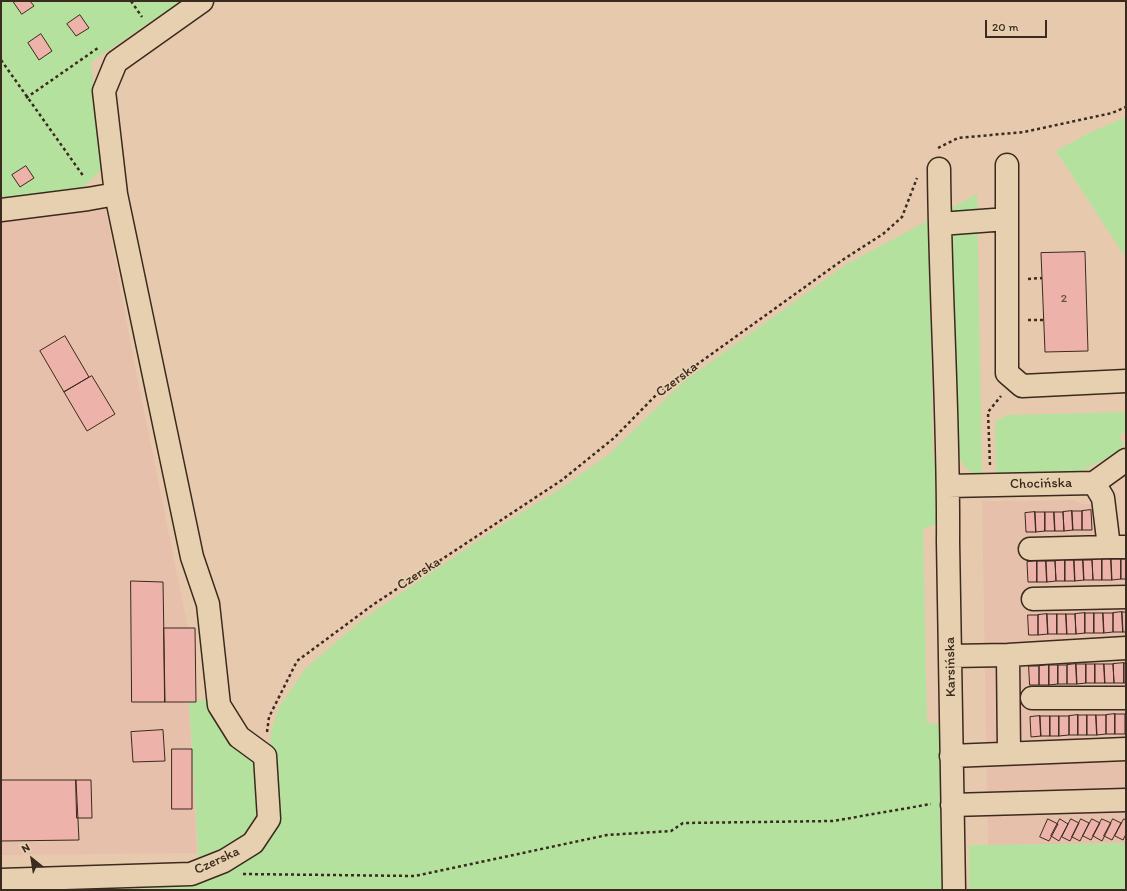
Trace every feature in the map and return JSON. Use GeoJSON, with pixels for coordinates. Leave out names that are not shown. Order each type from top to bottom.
{"type":"FeatureCollection","features":[{"type":"Feature","properties":{"kind":"street"},"geometry":{"type":"LineString","coordinates":[[202,1],[116,62],[104,91],[116,194],[192,558],[208,604],[219,705],[239,737],[265,756]]}},
{"type":"Feature","properties":{"kind":"street"},"geometry":{"type":"LineString","coordinates":[[1007,165],[1007,373],[1022,386],[1126,382]]}},
{"type":"Feature","properties":{"kind":"street","name":"Karsińska"},"geometry":{"type":"LineString","coordinates":[[940,169],[940,224],[948,486],[954,890]]}},
{"type":"Feature","properties":{"kind":"street"},"geometry":{"type":"LineString","coordinates":[[1,210],[116,194]]}},
{"type":"Feature","properties":{"kind":"street"},"geometry":{"type":"LineString","coordinates":[[940,224],[1007,219]]}},
{"type":"Feature","properties":{"kind":"street"},"geometry":{"type":"LineString","coordinates":[[1030,549],[1117,547],[1103,498],[1094,483],[1126,460]]}},
{"type":"Feature","properties":{"kind":"street","name":"Chocińska"},"geometry":{"type":"LineString","coordinates":[[948,486],[1094,483]]}},
{"type":"Feature","properties":{"kind":"street"},"geometry":{"type":"LineString","coordinates":[[1033,599],[1126,597]]}},
{"type":"Feature","properties":{"kind":"street"},"geometry":{"type":"LineString","coordinates":[[951,656],[1008,655],[1126,648]]}},
{"type":"Feature","properties":{"kind":"street"},"geometry":{"type":"LineString","coordinates":[[1008,655],[1009,753]]}},
{"type":"Feature","properties":{"kind":"street"},"geometry":{"type":"LineString","coordinates":[[1032,698],[1126,698]]}},
{"type":"Feature","properties":{"kind":"street"},"geometry":{"type":"LineString","coordinates":[[951,756],[1126,749]]}},
{"type":"Feature","properties":{"kind":"street","name":"Czerska"},"geometry":{"type":"LineString","coordinates":[[1,880],[191,874],[224,861],[253,843],[269,820],[265,756]]}},
{"type":"Feature","properties":{"kind":"street"},"geometry":{"type":"LineString","coordinates":[[952,802],[1126,800]]}},
{"type":"Feature","properties":{"kind":"path"},"geometry":{"type":"LineString","coordinates":[[131,1],[142,18]]}},
{"type":"Feature","properties":{"kind":"path"},"geometry":{"type":"LineString","coordinates":[[26,98],[104,45]]}},
{"type":"Feature","properties":{"kind":"path"},"geometry":{"type":"LineString","coordinates":[[1,60],[26,98],[88,183],[88,199]]}},
{"type":"Feature","properties":{"kind":"path","name":"Czerska"},"geometry":{"type":"LineString","coordinates":[[265,756],[269,717],[297,661],[374,604],[562,480],[614,438],[660,391],[844,259],[883,234],[902,217]]}},
{"type":"Feature","properties":{"kind":"path"},"geometry":{"type":"LineString","coordinates":[[991,485],[988,412],[1015,380]]}},
{"type":"Feature","properties":{"kind":"path"},"geometry":{"type":"LineString","coordinates":[[239,874],[415,876],[607,835],[671,830],[683,823],[833,821],[952,802]]}},
{"type":"Feature","properties":{"kind":"shaded area"},"geometry":{"type":"Polygon","coordinates":[[[105,205],[132,351],[188,628],[189,702],[197,853],[1,855],[1,218],[105,205]]]}},
{"type":"Feature","properties":{"kind":"shaded area"},"geometry":{"type":"Polygon","coordinates":[[[1075,500],[1082,504],[1092,504],[1097,518],[1096,537],[1126,535],[1126,843],[988,845],[982,501],[1075,500]]]}},
{"type":"Feature","properties":{"kind":"green space"},"geometry":{"type":"Polygon","coordinates":[[[1,1],[181,1],[91,62],[104,167],[88,183],[68,196],[1,204],[1,1]]]}},
{"type":"Feature","properties":{"kind":"green space"},"geometry":{"type":"Polygon","coordinates":[[[1126,117],[1126,258],[1056,151],[1087,134],[1126,117]]]}},
{"type":"Feature","properties":{"kind":"green space"},"geometry":{"type":"Polygon","coordinates":[[[977,194],[982,475],[971,472],[962,462],[960,458],[958,422],[953,421],[953,207],[977,194]]]}},
{"type":"Feature","properties":{"kind":"green space"},"geometry":{"type":"Polygon","coordinates":[[[929,220],[933,459],[938,459],[937,524],[923,529],[927,723],[933,723],[939,725],[940,727],[944,850],[942,890],[5,890],[200,884],[189,702],[209,699],[270,753],[271,732],[279,707],[306,668],[363,619],[494,530],[560,489],[608,455],[683,382],[847,264],[929,220]]]}},
{"type":"Feature","properties":{"kind":"green space"},"geometry":{"type":"Polygon","coordinates":[[[1126,412],[1126,431],[1119,436],[1123,443],[1122,450],[1081,471],[1066,474],[996,474],[995,422],[1007,415],[1126,412]]]}},
{"type":"Feature","properties":{"kind":"green space"},"geometry":{"type":"Polygon","coordinates":[[[1126,843],[1126,890],[969,890],[969,845],[1126,843]]]}},
{"type":"Feature","properties":{"kind":"building"},"geometry":{"type":"Polygon","coordinates":[[[13,1],[30,1],[34,6],[22,14],[13,1]]]}},
{"type":"Feature","properties":{"kind":"building"},"geometry":{"type":"Polygon","coordinates":[[[80,15],[89,28],[76,36],[67,24],[80,15]]]}},
{"type":"Feature","properties":{"kind":"building"},"geometry":{"type":"Polygon","coordinates":[[[41,34],[52,51],[39,60],[28,43],[41,34]]]}},
{"type":"Feature","properties":{"kind":"building"},"geometry":{"type":"Polygon","coordinates":[[[26,166],[34,178],[20,187],[12,175],[26,166]]]}},
{"type":"Feature","properties":{"kind":"building"},"geometry":{"type":"Polygon","coordinates":[[[1085,252],[1088,351],[1045,352],[1041,253],[1085,252]]]}},
{"type":"Feature","properties":{"kind":"building"},"geometry":{"type":"Polygon","coordinates":[[[65,336],[89,377],[64,392],[40,351],[65,336]]]}},
{"type":"Feature","properties":{"kind":"building"},"geometry":{"type":"Polygon","coordinates":[[[92,376],[115,414],[87,431],[64,392],[92,376]]]}},
{"type":"Feature","properties":{"kind":"building"},"geometry":{"type":"Polygon","coordinates":[[[1091,510],[1092,530],[1082,530],[1082,511],[1091,510]]]}},
{"type":"Feature","properties":{"kind":"building"},"geometry":{"type":"Polygon","coordinates":[[[1072,511],[1073,530],[1064,531],[1063,512],[1072,511]]]}},
{"type":"Feature","properties":{"kind":"building"},"geometry":{"type":"Polygon","coordinates":[[[1072,511],[1082,511],[1082,530],[1073,530],[1072,511]]]}},
{"type":"Feature","properties":{"kind":"building"},"geometry":{"type":"Polygon","coordinates":[[[1035,512],[1036,532],[1026,532],[1025,513],[1035,512]]]}},
{"type":"Feature","properties":{"kind":"building"},"geometry":{"type":"Polygon","coordinates":[[[1035,512],[1045,512],[1045,531],[1036,532],[1035,512]]]}},
{"type":"Feature","properties":{"kind":"building"},"geometry":{"type":"Polygon","coordinates":[[[1045,512],[1054,512],[1055,531],[1045,531],[1045,512]]]}},
{"type":"Feature","properties":{"kind":"building"},"geometry":{"type":"Polygon","coordinates":[[[1054,512],[1063,512],[1064,531],[1055,531],[1054,512]]]}},
{"type":"Feature","properties":{"kind":"building"},"geometry":{"type":"Polygon","coordinates":[[[1102,559],[1102,580],[1093,580],[1092,560],[1102,559]]]}},
{"type":"Feature","properties":{"kind":"building"},"geometry":{"type":"Polygon","coordinates":[[[1102,559],[1111,559],[1112,580],[1102,580],[1102,559]]]}},
{"type":"Feature","properties":{"kind":"building"},"geometry":{"type":"Polygon","coordinates":[[[1111,559],[1121,559],[1121,579],[1112,580],[1111,559]]]}},
{"type":"Feature","properties":{"kind":"building"},"geometry":{"type":"Polygon","coordinates":[[[1121,559],[1126,559],[1126,579],[1121,579],[1121,559]]]}},
{"type":"Feature","properties":{"kind":"building"},"geometry":{"type":"Polygon","coordinates":[[[1065,560],[1074,560],[1075,581],[1065,581],[1065,560]]]}},
{"type":"Feature","properties":{"kind":"building"},"geometry":{"type":"Polygon","coordinates":[[[1065,560],[1065,581],[1056,581],[1055,561],[1065,560]]]}},
{"type":"Feature","properties":{"kind":"building"},"geometry":{"type":"Polygon","coordinates":[[[1074,560],[1083,560],[1084,580],[1075,581],[1074,560]]]}},
{"type":"Feature","properties":{"kind":"building"},"geometry":{"type":"Polygon","coordinates":[[[1083,560],[1092,560],[1093,580],[1084,580],[1083,560]]]}},
{"type":"Feature","properties":{"kind":"building"},"geometry":{"type":"Polygon","coordinates":[[[1037,561],[1046,561],[1047,582],[1037,582],[1037,561]]]}},
{"type":"Feature","properties":{"kind":"building"},"geometry":{"type":"Polygon","coordinates":[[[1037,561],[1037,582],[1028,582],[1027,562],[1037,561]]]}},
{"type":"Feature","properties":{"kind":"building"},"geometry":{"type":"Polygon","coordinates":[[[1046,561],[1055,561],[1056,581],[1047,582],[1046,561]]]}},
{"type":"Feature","properties":{"kind":"building"},"geometry":{"type":"Polygon","coordinates":[[[131,581],[163,582],[165,702],[132,702],[131,581]]]}},
{"type":"Feature","properties":{"kind":"building"},"geometry":{"type":"Polygon","coordinates":[[[1122,612],[1123,632],[1113,632],[1113,613],[1122,612]]]}},
{"type":"Feature","properties":{"kind":"building"},"geometry":{"type":"Polygon","coordinates":[[[1122,612],[1126,612],[1126,632],[1123,632],[1122,612]]]}},
{"type":"Feature","properties":{"kind":"building"},"geometry":{"type":"Polygon","coordinates":[[[1085,613],[1085,633],[1076,634],[1075,614],[1085,613]]]}},
{"type":"Feature","properties":{"kind":"building"},"geometry":{"type":"Polygon","coordinates":[[[1085,613],[1094,613],[1094,633],[1085,633],[1085,613]]]}},
{"type":"Feature","properties":{"kind":"building"},"geometry":{"type":"Polygon","coordinates":[[[1094,613],[1103,613],[1104,633],[1094,633],[1094,613]]]}},
{"type":"Feature","properties":{"kind":"building"},"geometry":{"type":"Polygon","coordinates":[[[1103,613],[1113,613],[1113,632],[1104,633],[1103,613]]]}},
{"type":"Feature","properties":{"kind":"building"},"geometry":{"type":"Polygon","coordinates":[[[1047,614],[1048,634],[1038,635],[1038,615],[1047,614]]]}},
{"type":"Feature","properties":{"kind":"building"},"geometry":{"type":"Polygon","coordinates":[[[1047,614],[1057,614],[1057,634],[1048,634],[1047,614]]]}},
{"type":"Feature","properties":{"kind":"building"},"geometry":{"type":"Polygon","coordinates":[[[1057,614],[1066,614],[1067,634],[1057,634],[1057,614]]]}},
{"type":"Feature","properties":{"kind":"building"},"geometry":{"type":"Polygon","coordinates":[[[1066,614],[1075,614],[1076,634],[1067,634],[1066,614]]]}},
{"type":"Feature","properties":{"kind":"building"},"geometry":{"type":"Polygon","coordinates":[[[1028,615],[1038,615],[1038,635],[1029,635],[1028,615]]]}},
{"type":"Feature","properties":{"kind":"building"},"geometry":{"type":"Polygon","coordinates":[[[164,628],[195,628],[196,702],[165,702],[164,628]]]}},
{"type":"Feature","properties":{"kind":"building"},"geometry":{"type":"Polygon","coordinates":[[[1124,663],[1124,683],[1114,683],[1113,664],[1124,663]]]}},
{"type":"Feature","properties":{"kind":"building"},"geometry":{"type":"Polygon","coordinates":[[[1124,663],[1126,663],[1126,683],[1124,683],[1124,663]]]}},
{"type":"Feature","properties":{"kind":"building"},"geometry":{"type":"Polygon","coordinates":[[[1076,664],[1086,664],[1086,683],[1077,684],[1076,664]]]}},
{"type":"Feature","properties":{"kind":"building"},"geometry":{"type":"Polygon","coordinates":[[[1076,664],[1077,684],[1067,684],[1067,665],[1076,664]]]}},
{"type":"Feature","properties":{"kind":"building"},"geometry":{"type":"Polygon","coordinates":[[[1086,664],[1095,664],[1095,683],[1086,683],[1086,664]]]}},
{"type":"Feature","properties":{"kind":"building"},"geometry":{"type":"Polygon","coordinates":[[[1095,664],[1104,664],[1105,683],[1095,683],[1095,664]]]}},
{"type":"Feature","properties":{"kind":"building"},"geometry":{"type":"Polygon","coordinates":[[[1104,664],[1113,664],[1114,683],[1105,683],[1104,664]]]}},
{"type":"Feature","properties":{"kind":"building"},"geometry":{"type":"Polygon","coordinates":[[[1049,665],[1049,685],[1039,685],[1039,666],[1049,665]]]}},
{"type":"Feature","properties":{"kind":"building"},"geometry":{"type":"Polygon","coordinates":[[[1049,665],[1058,665],[1058,684],[1049,685],[1049,665]]]}},
{"type":"Feature","properties":{"kind":"building"},"geometry":{"type":"Polygon","coordinates":[[[1058,665],[1067,665],[1067,684],[1058,684],[1058,665]]]}},
{"type":"Feature","properties":{"kind":"building"},"geometry":{"type":"Polygon","coordinates":[[[1029,666],[1039,666],[1039,685],[1030,685],[1029,666]]]}},
{"type":"Feature","properties":{"kind":"building"},"geometry":{"type":"Polygon","coordinates":[[[1115,714],[1115,734],[1106,734],[1106,715],[1115,714]]]}},
{"type":"Feature","properties":{"kind":"building"},"geometry":{"type":"Polygon","coordinates":[[[1115,714],[1125,714],[1125,734],[1115,734],[1115,714]]]}},
{"type":"Feature","properties":{"kind":"building"},"geometry":{"type":"Polygon","coordinates":[[[1078,715],[1087,715],[1087,735],[1078,735],[1078,715]]]}},
{"type":"Feature","properties":{"kind":"building"},"geometry":{"type":"Polygon","coordinates":[[[1078,715],[1078,735],[1069,735],[1069,716],[1078,715]]]}},
{"type":"Feature","properties":{"kind":"building"},"geometry":{"type":"Polygon","coordinates":[[[1087,715],[1096,715],[1097,735],[1087,735],[1087,715]]]}},
{"type":"Feature","properties":{"kind":"building"},"geometry":{"type":"Polygon","coordinates":[[[1096,715],[1106,715],[1106,734],[1097,735],[1096,715]]]}},
{"type":"Feature","properties":{"kind":"building"},"geometry":{"type":"Polygon","coordinates":[[[1040,716],[1050,716],[1050,736],[1041,736],[1040,716]]]}},
{"type":"Feature","properties":{"kind":"building"},"geometry":{"type":"Polygon","coordinates":[[[1040,716],[1041,736],[1031,737],[1030,717],[1040,716]]]}},
{"type":"Feature","properties":{"kind":"building"},"geometry":{"type":"Polygon","coordinates":[[[1050,716],[1059,716],[1059,736],[1050,736],[1050,716]]]}},
{"type":"Feature","properties":{"kind":"building"},"geometry":{"type":"Polygon","coordinates":[[[1059,716],[1069,716],[1069,735],[1059,736],[1059,716]]]}},
{"type":"Feature","properties":{"kind":"building"},"geometry":{"type":"Polygon","coordinates":[[[163,730],[165,761],[133,762],[131,732],[163,730]]]}},
{"type":"Feature","properties":{"kind":"building"},"geometry":{"type":"Polygon","coordinates":[[[172,749],[192,749],[192,809],[172,809],[172,749]]]}},
{"type":"Feature","properties":{"kind":"building"},"geometry":{"type":"Polygon","coordinates":[[[1,780],[76,780],[79,840],[1,841],[1,780]]]}},
{"type":"Feature","properties":{"kind":"building"},"geometry":{"type":"Polygon","coordinates":[[[76,780],[91,780],[92,818],[77,818],[76,780]]]}},
{"type":"Feature","properties":{"kind":"building"},"geometry":{"type":"Polygon","coordinates":[[[1048,819],[1058,824],[1049,841],[1040,837],[1048,819]]]}},
{"type":"Feature","properties":{"kind":"building"},"geometry":{"type":"Polygon","coordinates":[[[1060,819],[1068,824],[1059,841],[1051,836],[1060,819]]]}},
{"type":"Feature","properties":{"kind":"building"},"geometry":{"type":"Polygon","coordinates":[[[1071,819],[1079,823],[1070,841],[1062,837],[1071,819]]]}},
{"type":"Feature","properties":{"kind":"building"},"geometry":{"type":"Polygon","coordinates":[[[1081,819],[1089,823],[1080,841],[1072,837],[1081,819]]]}},
{"type":"Feature","properties":{"kind":"building"},"geometry":{"type":"Polygon","coordinates":[[[1092,819],[1100,823],[1091,840],[1083,836],[1092,819]]]}},
{"type":"Feature","properties":{"kind":"building"},"geometry":{"type":"Polygon","coordinates":[[[1102,819],[1111,823],[1102,841],[1093,836],[1102,819]]]}},
{"type":"Feature","properties":{"kind":"building"},"geometry":{"type":"Polygon","coordinates":[[[1113,819],[1121,823],[1112,840],[1104,836],[1113,819]]]}},
{"type":"Feature","properties":{"kind":"building"},"geometry":{"type":"Polygon","coordinates":[[[1124,819],[1126,820],[1126,834],[1123,840],[1115,836],[1124,819]]]}}]}
